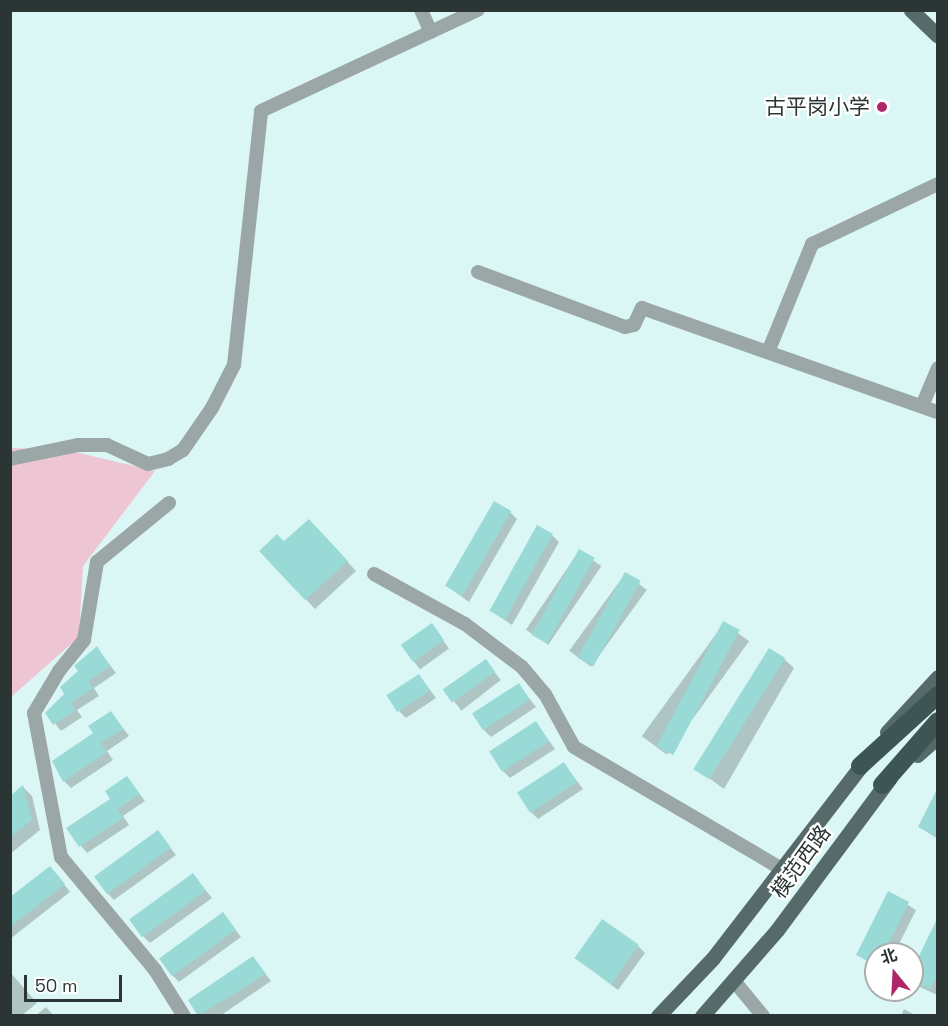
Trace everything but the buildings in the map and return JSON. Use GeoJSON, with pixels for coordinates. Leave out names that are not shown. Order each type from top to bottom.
{"type":"FeatureCollection","features":[{"type":"Feature","properties":{"kind":"highway"},"geometry":{"type":"LineString","coordinates":[[861,766],[938,695]]}},
{"type":"Feature","properties":{"kind":"highway"},"geometry":{"type":"LineString","coordinates":[[882,784],[938,721]]}},
{"type":"Feature","properties":{"kind":"main road"},"geometry":{"type":"LineString","coordinates":[[911,10],[938,36]]}},
{"type":"Feature","properties":{"kind":"main road","name":"模范西路"},"geometry":{"type":"LineString","coordinates":[[658,1016],[713,958],[784,870],[861,766],[938,677]]}},
{"type":"Feature","properties":{"kind":"main road","name":"模范西路"},"geometry":{"type":"LineString","coordinates":[[702,1016],[735,982],[777,930],[882,784],[938,737]]}},
{"type":"Feature","properties":{"kind":"street"},"geometry":{"type":"LineString","coordinates":[[421,10],[431,33]]}},
{"type":"Feature","properties":{"kind":"street"},"geometry":{"type":"LineString","coordinates":[[10,459],[78,445],[107,445],[148,464],[168,459],[183,450],[212,408],[234,365],[261,111],[478,10]]}},
{"type":"Feature","properties":{"kind":"street"},"geometry":{"type":"LineString","coordinates":[[768,352],[812,244],[938,184]]}},
{"type":"Feature","properties":{"kind":"street"},"geometry":{"type":"LineString","coordinates":[[478,272],[625,327],[633,324],[642,308],[938,412]]}},
{"type":"Feature","properties":{"kind":"street"},"geometry":{"type":"LineString","coordinates":[[922,406],[938,368]]}},
{"type":"Feature","properties":{"kind":"street"},"geometry":{"type":"LineString","coordinates":[[169,503],[97,562],[84,640],[59,671],[34,713],[61,857],[155,970],[184,1016]]}},
{"type":"Feature","properties":{"kind":"street"},"geometry":{"type":"LineString","coordinates":[[374,574],[465,624],[515,661],[545,694],[574,747],[784,870]]}},
{"type":"Feature","properties":{"kind":"street"},"geometry":{"type":"LineString","coordinates":[[735,982],[763,1016]]}},
{"type":"Feature","properties":{"kind":"shaded area"},"geometry":{"type":"Polygon","coordinates":[[[11,448],[67,450],[155,471],[83,566],[79,637],[11,697],[11,448]]]}},
{"type":"Feature","properties":{"kind":"place","name":"古平岗小学"},"geometry":{"type":"Point","coordinates":[882,107]}}]}
